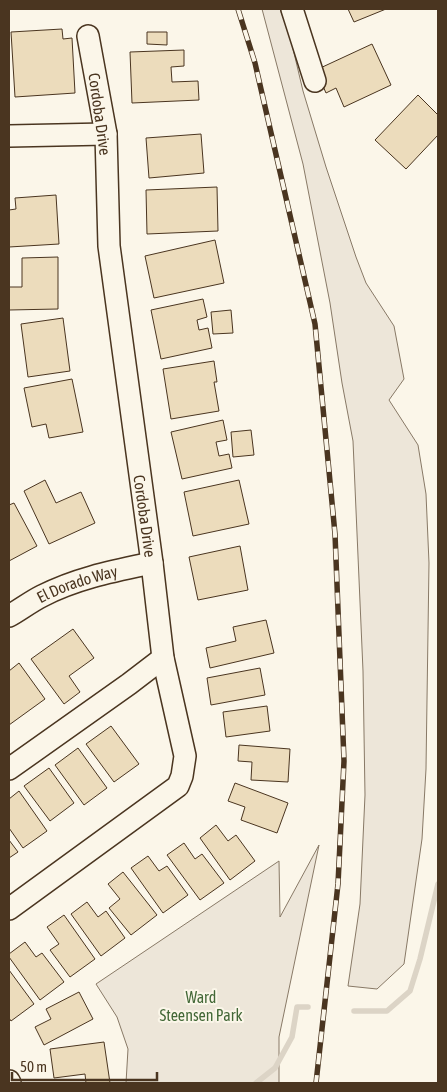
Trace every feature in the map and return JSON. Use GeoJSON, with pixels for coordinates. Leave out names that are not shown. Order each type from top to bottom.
{"type":"FeatureCollection","features":[{"type":"Feature","properties":{"kind":"street"},"geometry":{"type":"LineString","coordinates":[[292,9],[315,81]]}},
{"type":"Feature","properties":{"kind":"street","name":"Cordoba Drive"},"geometry":{"type":"LineString","coordinates":[[9,909],[178,786],[182,776],[185,756],[163,658],[109,246],[106,134],[88,36]]}},
{"type":"Feature","properties":{"kind":"street"},"geometry":{"type":"LineString","coordinates":[[9,136],[106,134]]}},
{"type":"Feature","properties":{"kind":"street","name":"El Dorado Way"},"geometry":{"type":"LineString","coordinates":[[9,616],[40,596],[72,582],[103,573],[152,563]]}},
{"type":"Feature","properties":{"kind":"street"},"geometry":{"type":"LineString","coordinates":[[9,770],[130,684],[163,658]]}},
{"type":"Feature","properties":{"kind":"green space"},"geometry":{"type":"Polygon","coordinates":[[[262,9],[280,9],[290,36],[303,91],[326,167],[356,257],[366,283],[394,326],[404,379],[389,400],[418,445],[426,494],[429,563],[426,769],[422,839],[404,964],[377,989],[348,986],[360,904],[365,795],[363,671],[353,441],[330,303],[303,164],[262,9]]]}},
{"type":"Feature","properties":{"kind":"green space","name":"Ward Steensen Park"},"geometry":{"type":"Polygon","coordinates":[[[319,845],[279,1037],[279,1083],[126,1083],[128,1049],[117,1017],[96,984],[279,861],[280,917],[319,845]]]}},
{"type":"Feature","properties":{"kind":"building"},"geometry":{"type":"Polygon","coordinates":[[[348,9],[386,9],[354,22],[348,9]]]}},
{"type":"Feature","properties":{"kind":"building"},"geometry":{"type":"Polygon","coordinates":[[[62,29],[63,39],[72,38],[75,93],[15,97],[11,32],[62,29]]]}},
{"type":"Feature","properties":{"kind":"building"},"geometry":{"type":"Polygon","coordinates":[[[147,32],[167,32],[167,45],[147,44],[147,32]]]}},
{"type":"Feature","properties":{"kind":"building"},"geometry":{"type":"Polygon","coordinates":[[[372,44],[391,85],[344,107],[336,88],[326,93],[316,70],[372,44]]]}},
{"type":"Feature","properties":{"kind":"building"},"geometry":{"type":"Polygon","coordinates":[[[184,50],[184,66],[171,67],[172,82],[198,81],[199,100],[132,103],[130,52],[184,50]]]}},
{"type":"Feature","properties":{"kind":"building"},"geometry":{"type":"Polygon","coordinates":[[[418,95],[438,115],[438,135],[406,169],[375,140],[418,95]]]}},
{"type":"Feature","properties":{"kind":"building"},"geometry":{"type":"Polygon","coordinates":[[[201,134],[204,173],[149,178],[146,138],[201,134]]]}},
{"type":"Feature","properties":{"kind":"building"},"geometry":{"type":"Polygon","coordinates":[[[217,187],[218,231],[147,234],[146,190],[217,187]]]}},
{"type":"Feature","properties":{"kind":"building"},"geometry":{"type":"Polygon","coordinates":[[[56,195],[59,244],[9,247],[9,210],[16,209],[15,198],[56,195]]]}},
{"type":"Feature","properties":{"kind":"building"},"geometry":{"type":"Polygon","coordinates":[[[215,240],[224,283],[154,298],[145,256],[215,240]]]}},
{"type":"Feature","properties":{"kind":"building"},"geometry":{"type":"Polygon","coordinates":[[[58,257],[58,309],[9,310],[9,287],[22,287],[22,258],[58,257]]]}},
{"type":"Feature","properties":{"kind":"building"},"geometry":{"type":"Polygon","coordinates":[[[203,299],[207,317],[197,320],[199,330],[208,328],[212,348],[161,359],[151,310],[203,299]]]}},
{"type":"Feature","properties":{"kind":"building"},"geometry":{"type":"Polygon","coordinates":[[[231,310],[233,333],[213,334],[211,312],[231,310]]]}},
{"type":"Feature","properties":{"kind":"building"},"geometry":{"type":"Polygon","coordinates":[[[63,318],[70,371],[28,377],[21,324],[63,318]]]}},
{"type":"Feature","properties":{"kind":"building"},"geometry":{"type":"Polygon","coordinates":[[[214,361],[217,382],[214,382],[219,411],[171,419],[163,369],[214,361]]]}},
{"type":"Feature","properties":{"kind":"building"},"geometry":{"type":"Polygon","coordinates":[[[72,379],[83,432],[49,438],[46,424],[32,427],[24,388],[72,379]]]}},
{"type":"Feature","properties":{"kind":"building"},"geometry":{"type":"Polygon","coordinates":[[[223,420],[227,440],[216,442],[219,456],[229,454],[232,468],[182,479],[171,432],[223,420]]]}},
{"type":"Feature","properties":{"kind":"building"},"geometry":{"type":"Polygon","coordinates":[[[251,430],[254,455],[233,457],[231,432],[251,430]]]}},
{"type":"Feature","properties":{"kind":"building"},"geometry":{"type":"Polygon","coordinates":[[[45,480],[56,503],[81,492],[95,523],[49,544],[24,491],[45,480]]]}},
{"type":"Feature","properties":{"kind":"building"},"geometry":{"type":"Polygon","coordinates":[[[239,480],[249,524],[193,536],[184,492],[239,480]]]}},
{"type":"Feature","properties":{"kind":"building"},"geometry":{"type":"Polygon","coordinates":[[[14,503],[37,546],[9,561],[9,505],[14,503]]]}},
{"type":"Feature","properties":{"kind":"building"},"geometry":{"type":"Polygon","coordinates":[[[240,546],[248,590],[198,600],[189,557],[240,546]]]}},
{"type":"Feature","properties":{"kind":"building"},"geometry":{"type":"Polygon","coordinates":[[[266,620],[274,653],[210,668],[206,648],[236,641],[233,627],[266,620]]]}},
{"type":"Feature","properties":{"kind":"building"},"geometry":{"type":"Polygon","coordinates":[[[73,629],[94,658],[69,676],[80,692],[64,704],[31,659],[73,629]]]}},
{"type":"Feature","properties":{"kind":"building"},"geometry":{"type":"Polygon","coordinates":[[[19,663],[45,699],[9,725],[9,671],[19,663]]]}},
{"type":"Feature","properties":{"kind":"building"},"geometry":{"type":"Polygon","coordinates":[[[260,668],[265,695],[211,705],[207,678],[260,668]]]}},
{"type":"Feature","properties":{"kind":"building"},"geometry":{"type":"Polygon","coordinates":[[[267,706],[270,731],[226,737],[223,712],[267,706]]]}},
{"type":"Feature","properties":{"kind":"building"},"geometry":{"type":"Polygon","coordinates":[[[111,726],[139,764],[114,782],[86,744],[111,726]]]}},
{"type":"Feature","properties":{"kind":"building"},"geometry":{"type":"Polygon","coordinates":[[[239,745],[290,749],[288,782],[251,780],[252,762],[238,761],[239,745]]]}},
{"type":"Feature","properties":{"kind":"building"},"geometry":{"type":"Polygon","coordinates":[[[78,748],[107,788],[84,805],[55,765],[78,748]]]}},
{"type":"Feature","properties":{"kind":"building"},"geometry":{"type":"Polygon","coordinates":[[[49,768],[74,803],[50,821],[24,786],[49,768]]]}},
{"type":"Feature","properties":{"kind":"building"},"geometry":{"type":"Polygon","coordinates":[[[235,783],[288,803],[277,833],[241,820],[245,807],[228,801],[235,783]]]}},
{"type":"Feature","properties":{"kind":"building"},"geometry":{"type":"Polygon","coordinates":[[[19,791],[47,831],[23,848],[9,828],[9,799],[19,791]]]}},
{"type":"Feature","properties":{"kind":"building"},"geometry":{"type":"Polygon","coordinates":[[[216,825],[228,841],[236,835],[255,861],[230,880],[200,838],[216,825]]]}},
{"type":"Feature","properties":{"kind":"building"},"geometry":{"type":"Polygon","coordinates":[[[9,840],[18,852],[9,858],[9,840]]]}},
{"type":"Feature","properties":{"kind":"building"},"geometry":{"type":"Polygon","coordinates":[[[184,843],[195,859],[202,854],[224,883],[200,900],[167,855],[184,843]]]}},
{"type":"Feature","properties":{"kind":"building"},"geometry":{"type":"Polygon","coordinates":[[[148,856],[159,871],[167,866],[188,895],[163,913],[131,868],[148,856]]]}},
{"type":"Feature","properties":{"kind":"building"},"geometry":{"type":"Polygon","coordinates":[[[123,872],[157,915],[131,935],[109,908],[120,899],[108,884],[123,872]]]}},
{"type":"Feature","properties":{"kind":"building"},"geometry":{"type":"Polygon","coordinates":[[[87,902],[98,917],[106,911],[125,938],[101,956],[71,914],[87,902]]]}},
{"type":"Feature","properties":{"kind":"building"},"geometry":{"type":"Polygon","coordinates":[[[64,915],[95,959],[70,977],[50,950],[59,944],[47,927],[64,915]]]}},
{"type":"Feature","properties":{"kind":"building"},"geometry":{"type":"Polygon","coordinates":[[[25,942],[36,957],[42,953],[64,982],[40,1000],[9,957],[9,954],[25,942]]]}},
{"type":"Feature","properties":{"kind":"building"},"geometry":{"type":"Polygon","coordinates":[[[9,970],[34,1004],[11,1021],[9,1018],[9,970]]]}},
{"type":"Feature","properties":{"kind":"building"},"geometry":{"type":"Polygon","coordinates":[[[79,992],[93,1019],[44,1045],[35,1027],[51,1019],[46,1009],[79,992]]]}},
{"type":"Feature","properties":{"kind":"building"},"geometry":{"type":"Polygon","coordinates":[[[104,1042],[110,1083],[86,1083],[85,1074],[54,1078],[50,1049],[104,1042]]]}},
{"type":"Feature","properties":{"kind":"waterway"},"geometry":{"type":"LineString","coordinates":[[354,1011],[387,1011],[410,991],[420,959],[438,884]]}},
{"type":"Feature","properties":{"kind":"waterway"},"geometry":{"type":"LineString","coordinates":[[256,1083],[275,1068],[292,1037],[297,1007],[308,1007]]}},
{"type":"Feature","properties":{"kind":"railway"},"geometry":{"type":"LineString","coordinates":[[238,9],[255,63],[315,324],[335,534],[344,761],[338,884],[316,1083]]}}]}
